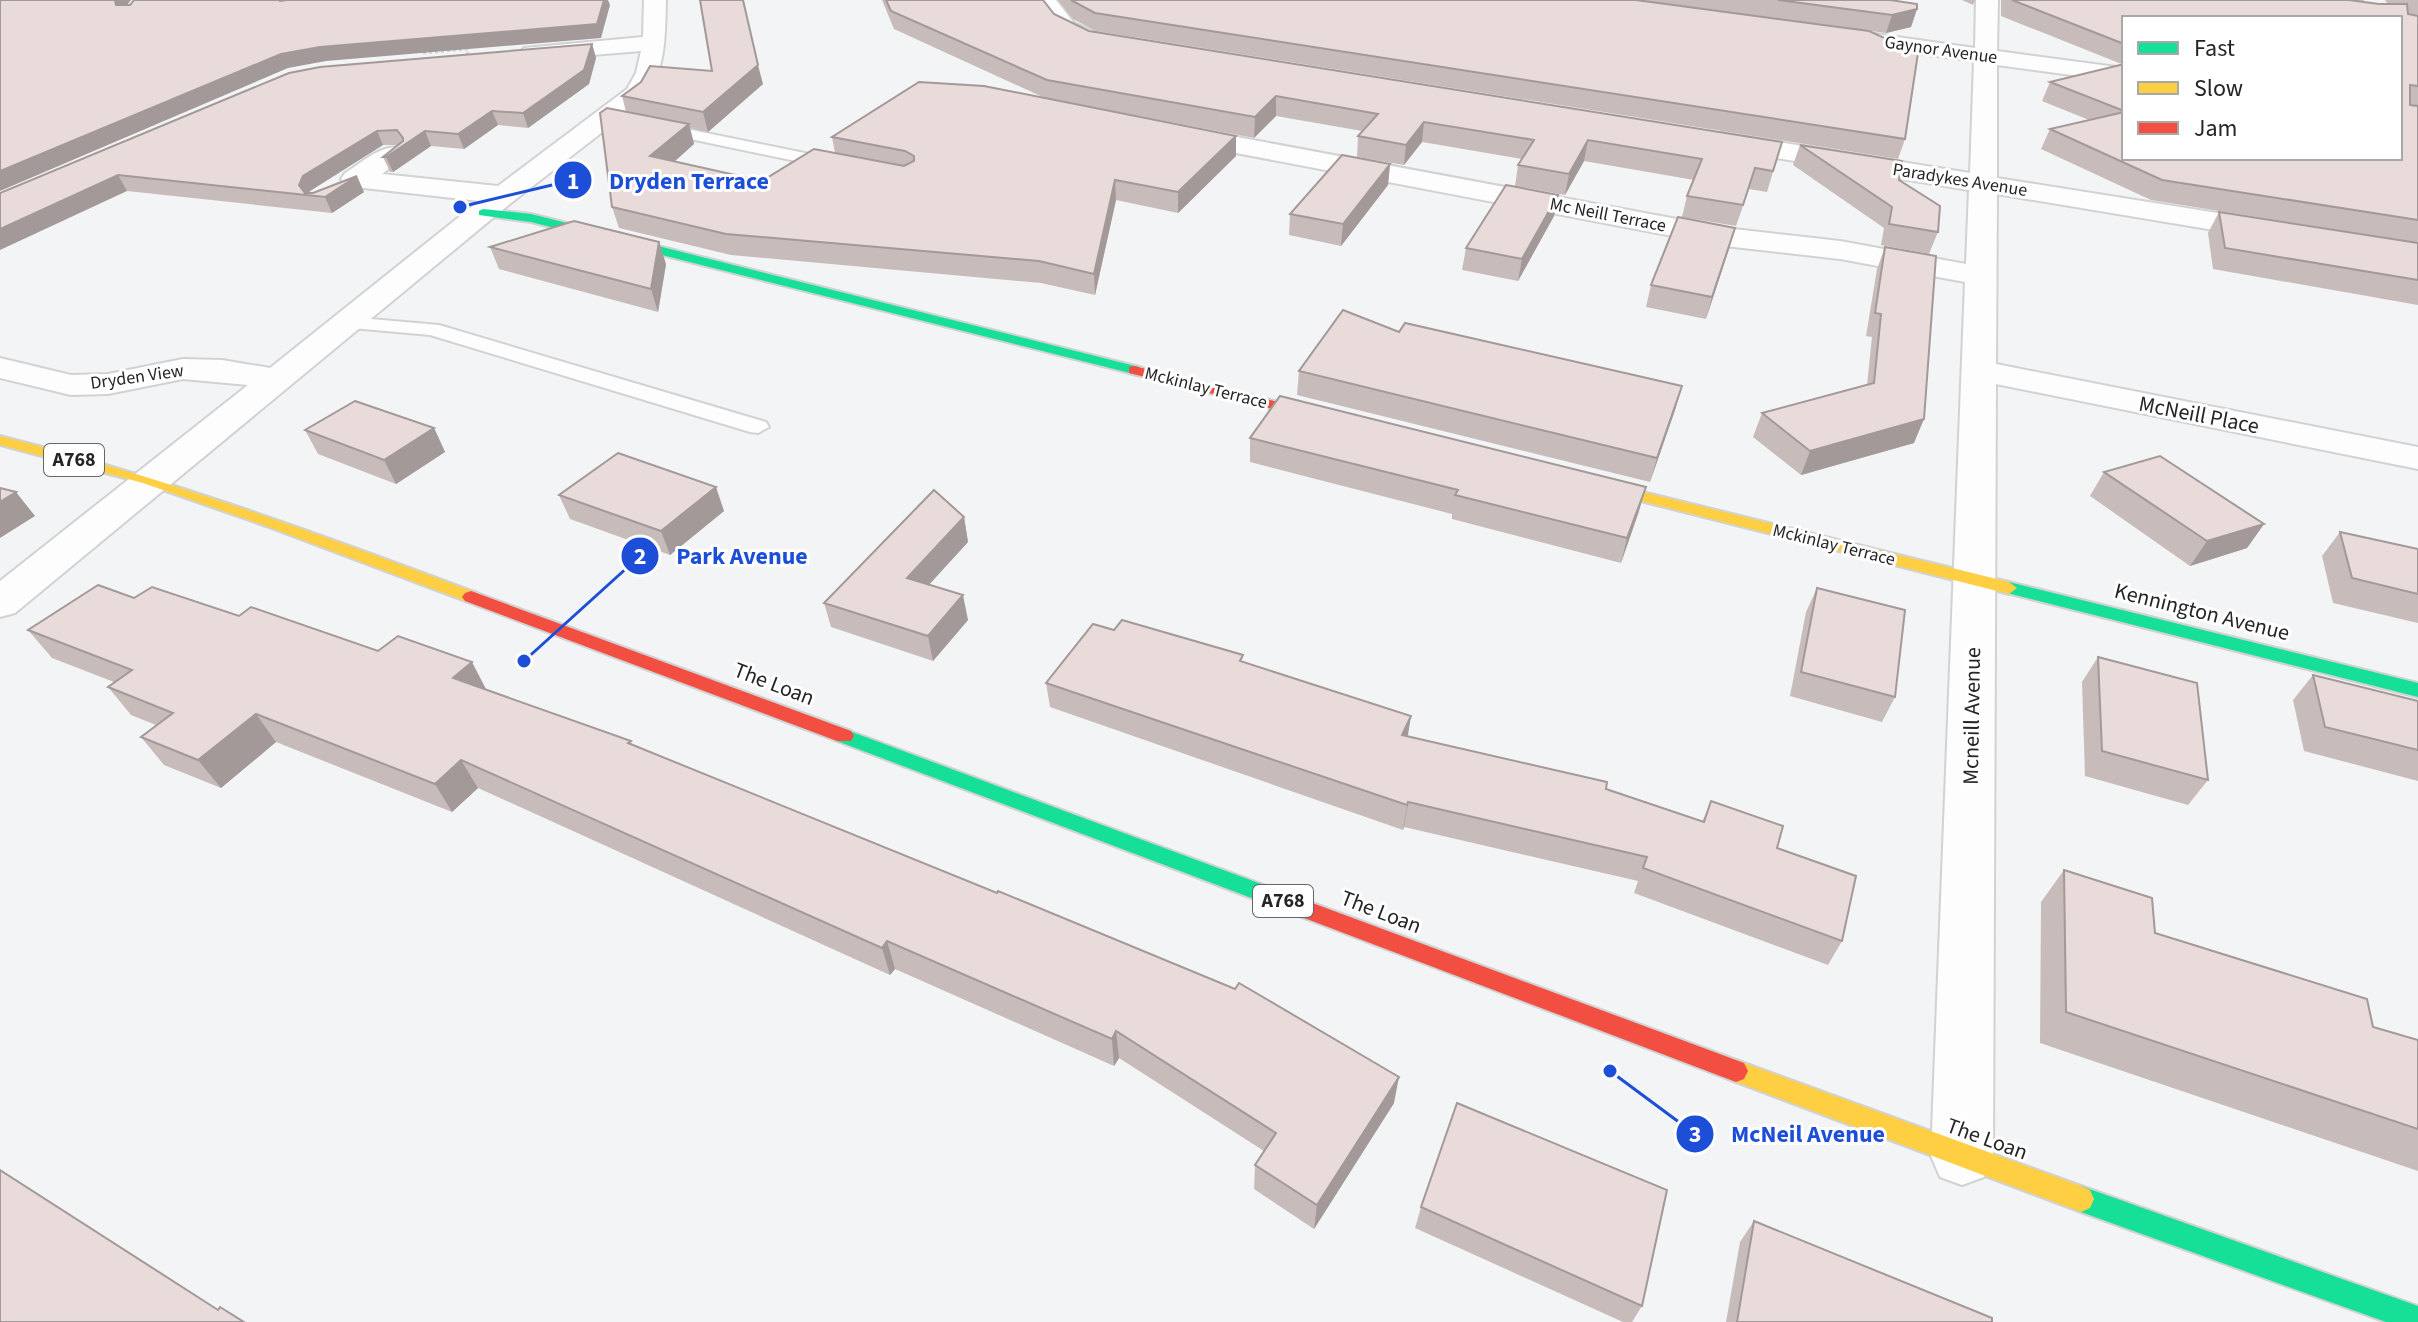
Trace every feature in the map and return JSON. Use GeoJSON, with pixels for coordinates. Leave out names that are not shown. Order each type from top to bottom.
{"type":"FeatureCollection","features":[{"type":"Feature","properties":{"kind":"main road","name":"Mckinlay Terrace"},"geometry":{"type":"LineString","coordinates":[[493,204],[531,218],[1345,423]]}},
{"type":"Feature","properties":{"kind":"main road","name":"A768"},"geometry":{"type":"LineString","coordinates":[[0,440],[148,480]]}},
{"type":"Feature","properties":{"kind":"main road","name":"The Loan"},"geometry":{"type":"LineString","coordinates":[[148,480],[272,522],[1962,1156],[2418,1320]]}},
{"type":"Feature","properties":{"kind":"main road","name":"Mckinlay Terrace"},"geometry":{"type":"LineString","coordinates":[[1575,480],[1975,581]]}},
{"type":"Feature","properties":{"kind":"main road","name":"Kennington Avenue"},"geometry":{"type":"LineString","coordinates":[[1975,581],[2418,690]]}},
{"type":"Feature","properties":{"kind":"street"},"geometry":{"type":"LineString","coordinates":[[0,603],[148,480],[493,204],[629,123],[651,69],[655,0]]}},
{"type":"Feature","properties":{"kind":"street"},"geometry":{"type":"LineString","coordinates":[[1045,0],[1058,23],[1070,33],[1123,45]]}},
{"type":"Feature","properties":{"kind":"street"},"geometry":{"type":"LineString","coordinates":[[1983,276],[1987,0]]}},
{"type":"Feature","properties":{"kind":"street","name":"Gaynor Avenue"},"geometry":{"type":"LineString","coordinates":[[1816,33],[2122,75]]}},
{"type":"Feature","properties":{"kind":"street"},"geometry":{"type":"LineString","coordinates":[[467,59],[652,43]]}},
{"type":"Feature","properties":{"kind":"street","name":"Mc Neill Terrace"},"geometry":{"type":"LineString","coordinates":[[1146,128],[1725,237],[1840,250],[1983,276]]}},
{"type":"Feature","properties":{"kind":"street","name":"Paradykes Avenue"},"geometry":{"type":"LineString","coordinates":[[1702,138],[2294,234]]}},
{"type":"Feature","properties":{"kind":"street"},"geometry":{"type":"LineString","coordinates":[[394,154],[344,186],[493,204]]}},
{"type":"Feature","properties":{"kind":"street","name":"Mcneill Avenue"},"geometry":{"type":"LineString","coordinates":[[1962,1156],[1983,276]]}},
{"type":"Feature","properties":{"kind":"street","name":"Dryden View"},"geometry":{"type":"LineString","coordinates":[[0,368],[71,385],[108,384],[183,369],[222,370],[275,379]]}},
{"type":"Feature","properties":{"kind":"street","name":"McNeill Place"},"geometry":{"type":"LineString","coordinates":[[1980,371],[2418,458]]}},
{"type":"Feature","properties":{"kind":"lane"},"geometry":{"type":"LineString","coordinates":[[629,123],[849,167]]}},
{"type":"Feature","properties":{"kind":"lane"},"geometry":{"type":"LineString","coordinates":[[348,323],[432,329],[758,427]]}},
{"type":"Feature","properties":{"kind":"path"},"geometry":{"type":"LineString","coordinates":[[421,53],[468,49],[467,59]]}},
{"type":"Feature","properties":{"kind":"building"},"geometry":{"type":"Polygon","coordinates":[[[0,0],[115,0],[116,5],[130,5],[134,0],[604,0],[597,24],[320,47],[281,54],[0,171],[0,0]]]}},
{"type":"Feature","properties":{"kind":"building"},"geometry":{"type":"Polygon","coordinates":[[[700,0],[743,0],[758,65],[703,112],[622,96],[641,82],[650,66],[712,71],[700,0]]]}},
{"type":"Feature","properties":{"kind":"building"},"geometry":{"type":"Polygon","coordinates":[[[886,0],[1043,0],[1054,14],[1089,31],[1782,142],[1773,171],[1755,168],[1743,205],[1687,196],[1702,159],[1588,140],[1569,174],[1518,165],[1534,140],[1424,122],[1406,145],[1358,136],[1378,114],[1276,96],[1255,117],[1047,80],[891,11],[886,0]]]}},
{"type":"Feature","properties":{"kind":"building"},"geometry":{"type":"Polygon","coordinates":[[[1071,0],[1636,0],[1869,31],[1918,53],[1905,139],[1095,13],[1071,0]]]}},
{"type":"Feature","properties":{"kind":"building"},"geometry":{"type":"Polygon","coordinates":[[[1778,0],[1890,0],[1917,4],[1917,9],[1892,15],[1778,0]]]}},
{"type":"Feature","properties":{"kind":"building"},"geometry":{"type":"Polygon","coordinates":[[[2012,0],[2349,0],[2407,4],[2408,14],[2418,16],[2418,86],[2410,85],[2410,105],[2418,106],[2418,220],[2162,180],[2050,129],[2122,112],[2122,160],[2402,160],[2402,16],[2122,16],[2122,43],[2012,0]]]}},
{"type":"Feature","properties":{"kind":"building"},"geometry":{"type":"Polygon","coordinates":[[[592,44],[584,70],[523,113],[492,111],[458,134],[425,131],[386,157],[383,157],[403,138],[397,130],[377,131],[303,176],[299,185],[305,193],[313,193],[357,176],[325,197],[118,175],[0,229],[0,193],[289,73],[320,67],[592,44]]]}},
{"type":"Feature","properties":{"kind":"building"},"geometry":{"type":"Polygon","coordinates":[[[2122,65],[2122,110],[2050,82],[2122,65]]]}},
{"type":"Feature","properties":{"kind":"building"},"geometry":{"type":"Polygon","coordinates":[[[919,82],[984,86],[1236,136],[1178,192],[1115,180],[1094,274],[1039,261],[726,234],[612,207],[600,113],[607,108],[689,124],[650,156],[762,181],[814,149],[904,166],[914,161],[914,156],[905,151],[832,137],[919,82]]]}},
{"type":"Feature","properties":{"kind":"building"},"geometry":{"type":"Polygon","coordinates":[[[1800,145],[1902,161],[1899,180],[1940,206],[1938,232],[1889,224],[1892,207],[1800,145]]]}},
{"type":"Feature","properties":{"kind":"building"},"geometry":{"type":"Polygon","coordinates":[[[1342,155],[1390,164],[1343,224],[1290,214],[1342,155]]]}},
{"type":"Feature","properties":{"kind":"building"},"geometry":{"type":"Polygon","coordinates":[[[1506,185],[1558,195],[1522,259],[1466,248],[1506,185]]]}},
{"type":"Feature","properties":{"kind":"building"},"geometry":{"type":"Polygon","coordinates":[[[2219,212],[2418,243],[2418,280],[2225,248],[2219,212]]]}},
{"type":"Feature","properties":{"kind":"building"},"geometry":{"type":"Polygon","coordinates":[[[1678,217],[1735,228],[1712,297],[1651,285],[1678,217]]]}},
{"type":"Feature","properties":{"kind":"building"},"geometry":{"type":"Polygon","coordinates":[[[574,221],[659,242],[651,289],[490,247],[574,221]]]}},
{"type":"Feature","properties":{"kind":"building"},"geometry":{"type":"Polygon","coordinates":[[[1885,247],[1936,256],[1924,419],[1810,451],[1762,413],[1874,383],[1881,314],[1875,313],[1885,247]]]}},
{"type":"Feature","properties":{"kind":"building"},"geometry":{"type":"Polygon","coordinates":[[[1343,310],[1399,332],[1405,323],[1682,386],[1657,458],[1299,371],[1343,310]]]}},
{"type":"Feature","properties":{"kind":"building"},"geometry":{"type":"Polygon","coordinates":[[[1280,396],[1646,487],[1627,538],[1455,495],[1458,490],[1250,438],[1280,396]]]}},
{"type":"Feature","properties":{"kind":"building"},"geometry":{"type":"Polygon","coordinates":[[[355,401],[434,428],[384,460],[305,430],[355,401]]]}},
{"type":"Feature","properties":{"kind":"building"},"geometry":{"type":"Polygon","coordinates":[[[618,453],[716,487],[661,531],[559,495],[618,453]]]}},
{"type":"Feature","properties":{"kind":"building"},"geometry":{"type":"Polygon","coordinates":[[[2160,456],[2264,524],[2207,541],[2104,472],[2160,456]]]}},
{"type":"Feature","properties":{"kind":"building"},"geometry":{"type":"Polygon","coordinates":[[[0,488],[16,492],[0,502],[0,488]]]}},
{"type":"Feature","properties":{"kind":"building"},"geometry":{"type":"Polygon","coordinates":[[[934,490],[964,517],[907,578],[963,595],[928,636],[824,603],[934,490]]]}},
{"type":"Feature","properties":{"kind":"building"},"geometry":{"type":"Polygon","coordinates":[[[2340,532],[2418,549],[2418,594],[2352,578],[2340,532]]]}},
{"type":"Feature","properties":{"kind":"building"},"geometry":{"type":"Polygon","coordinates":[[[98,585],[134,598],[152,587],[239,616],[251,607],[378,651],[398,636],[472,662],[453,678],[631,741],[628,743],[1235,989],[1239,983],[1399,1077],[1317,1205],[1255,1165],[1276,1133],[1116,1031],[1112,1039],[887,941],[882,948],[461,760],[435,784],[256,714],[198,760],[141,737],[173,713],[108,687],[132,670],[28,630],[98,585]]]}},
{"type":"Feature","properties":{"kind":"building"},"geometry":{"type":"Polygon","coordinates":[[[1817,588],[1905,610],[1895,697],[1801,672],[1817,588]]]}},
{"type":"Feature","properties":{"kind":"building"},"geometry":{"type":"Polygon","coordinates":[[[1122,620],[1243,655],[1240,661],[1411,716],[1402,735],[1607,782],[1606,789],[1704,822],[1711,801],[1783,826],[1777,848],[1856,876],[1842,941],[1643,868],[1647,857],[1408,802],[1407,805],[1046,683],[1093,624],[1114,630],[1122,620]]]}},
{"type":"Feature","properties":{"kind":"building"},"geometry":{"type":"Polygon","coordinates":[[[2098,657],[2197,683],[2208,780],[2102,751],[2098,657]]]}},
{"type":"Feature","properties":{"kind":"building"},"geometry":{"type":"Polygon","coordinates":[[[2313,675],[2418,701],[2418,750],[2325,727],[2313,675]]]}},
{"type":"Feature","properties":{"kind":"building"},"geometry":{"type":"Polygon","coordinates":[[[2064,870],[2152,898],[2155,933],[2367,999],[2373,1027],[2418,1040],[2418,1129],[2066,1012],[2064,870]]]}},
{"type":"Feature","properties":{"kind":"building"},"geometry":{"type":"Polygon","coordinates":[[[1457,1103],[1667,1190],[1642,1306],[1421,1207],[1457,1103]]]}},
{"type":"Feature","properties":{"kind":"building"},"geometry":{"type":"Polygon","coordinates":[[[0,1170],[218,1310],[220,1307],[244,1322],[0,1322],[0,1170]]]}},
{"type":"Feature","properties":{"kind":"building"},"geometry":{"type":"Polygon","coordinates":[[[1754,1221],[1992,1318],[1992,1322],[1737,1322],[1754,1221]]]}},
{"type":"Feature","properties":{"kind":"traffic: fast"},"geometry":{"type":"LineString","coordinates":[[483,213],[531,218],[1134,370]]}},
{"type":"Feature","properties":{"kind":"traffic: fast"},"geometry":{"type":"LineString","coordinates":[[2009,588],[2418,690]]}},
{"type":"Feature","properties":{"kind":"traffic: fast"},"geometry":{"type":"LineString","coordinates":[[844,736],[1307,910]]}},
{"type":"Feature","properties":{"kind":"traffic: fast"},"geometry":{"type":"LineString","coordinates":[[2081,1199],[2418,1320]]}},
{"type":"Feature","properties":{"kind":"traffic: slow"},"geometry":{"type":"LineString","coordinates":[[0,440],[148,480],[272,522],[471,597]]}},
{"type":"Feature","properties":{"kind":"traffic: slow"},"geometry":{"type":"LineString","coordinates":[[1586,483],[2009,588]]}},
{"type":"Feature","properties":{"kind":"traffic: slow"},"geometry":{"type":"LineString","coordinates":[[1736,1071],[2081,1199]]}},
{"type":"Feature","properties":{"kind":"traffic: jam"},"geometry":{"type":"LineString","coordinates":[[1134,370],[1333,420]]}},
{"type":"Feature","properties":{"kind":"traffic: jam"},"geometry":{"type":"LineString","coordinates":[[471,597],[844,736]]}},
{"type":"Feature","properties":{"kind":"traffic: jam"},"geometry":{"type":"LineString","coordinates":[[1307,910],[1736,1071]]}},
{"type":"Feature","properties":{"kind":"place","name":"Dryden Terrace"},"geometry":{"type":"Point","coordinates":[460,207]}},
{"type":"Feature","properties":{"kind":"place","name":"Park Avenue"},"geometry":{"type":"Point","coordinates":[524,661]}},
{"type":"Feature","properties":{"kind":"place","name":"McNeil Avenue"},"geometry":{"type":"Point","coordinates":[1610,1071]}}]}
